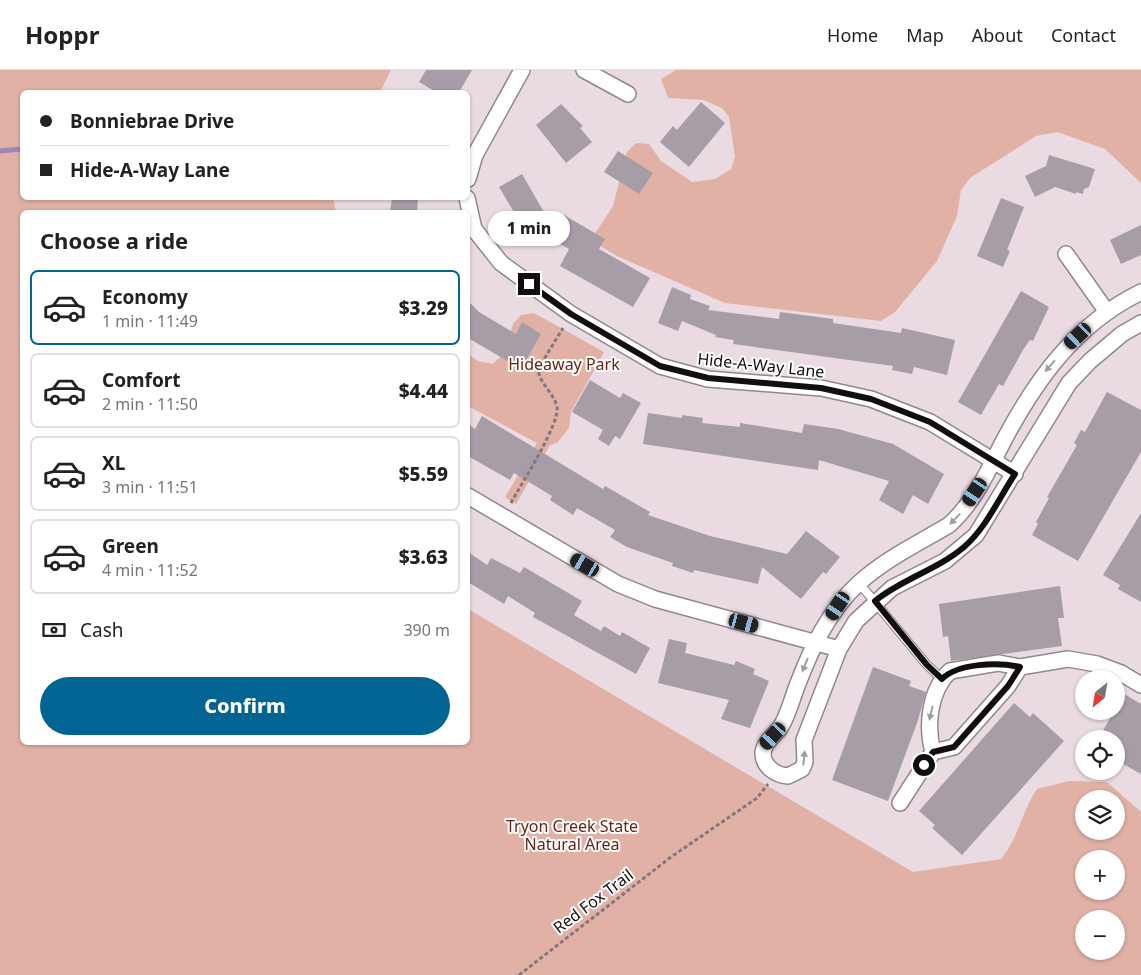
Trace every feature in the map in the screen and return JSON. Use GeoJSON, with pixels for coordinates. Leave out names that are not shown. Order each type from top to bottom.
{"type":"FeatureCollection","features":[{"type":"Feature","properties":{"kind":"street"},"geometry":{"type":"LineString","coordinates":[[470,171],[474,155],[522,70]]}},
{"type":"Feature","properties":{"kind":"street"},"geometry":{"type":"LineString","coordinates":[[584,70],[628,94]]}},
{"type":"Feature","properties":{"kind":"street","name":"Hide-A-Way Lane"},"geometry":{"type":"LineString","coordinates":[[470,214],[474,229],[501,264],[571,314],[645,358],[673,370],[708,378],[821,388],[871,399],[930,422],[1015,474]]}},
{"type":"Feature","properties":{"kind":"street"},"geometry":{"type":"LineString","coordinates":[[1066,254],[1107,312]]}},
{"type":"Feature","properties":{"kind":"street"},"geometry":{"type":"LineString","coordinates":[[1141,292],[1107,312],[1067,347],[1044,372],[1022,406],[983,480],[954,521],[860,583],[838,606],[816,642],[780,728],[766,744],[763,752],[765,762],[775,773],[788,776],[802,768],[805,762],[804,740],[839,649],[856,622],[875,601],[892,588],[945,561],[976,535],[1069,383],[1109,344],[1141,323]]}},
{"type":"Feature","properties":{"kind":"street"},"geometry":{"type":"LineString","coordinates":[[470,497],[618,584],[648,596],[839,649]]}},
{"type":"Feature","properties":{"kind":"street"},"geometry":{"type":"LineString","coordinates":[[933,752],[928,728],[937,688],[950,671],[998,663],[1020,667],[1068,658],[1082,660],[1121,673],[1141,685]]}},
{"type":"Feature","properties":{"kind":"street"},"geometry":{"type":"LineString","coordinates":[[900,803],[933,752],[954,747],[1008,686],[1020,667]]}},
{"type":"Feature","properties":{"kind":"lane"},"geometry":{"type":"LineString","coordinates":[[860,583],[927,665],[942,679]]}},
{"type":"Feature","properties":{"kind":"path"},"geometry":{"type":"LineString","coordinates":[[503,516],[556,420],[554,400],[538,375],[538,369],[571,314]]}},
{"type":"Feature","properties":{"kind":"path","name":"Red Fox Trail"},"geometry":{"type":"LineString","coordinates":[[519,975],[671,858],[757,798],[767,787],[775,773]]}},
{"type":"Feature","properties":{"kind":"green space","name":"Tryon Creek State Natural Area"},"geometry":{"type":"Polygon","coordinates":[[[0,70],[391,70],[381,90],[20,90],[20,200],[333,200],[336,210],[20,210],[20,745],[470,745],[470,610],[913,872],[1001,859],[1012,842],[1037,789],[1069,781],[1107,782],[1116,790],[1075,790],[1075,840],[1125,840],[1125,798],[1141,812],[1141,975],[0,975],[0,70]]]}},
{"type":"Feature","properties":{"kind":"green space"},"geometry":{"type":"Polygon","coordinates":[[[676,70],[1141,70],[1141,183],[1105,149],[1057,132],[1036,136],[970,178],[961,190],[957,216],[937,261],[895,312],[881,321],[725,303],[617,256],[595,243],[594,235],[613,206],[627,152],[636,143],[649,144],[661,161],[692,182],[715,179],[731,169],[735,157],[729,117],[722,108],[704,100],[668,98],[661,79],[676,70]]]}},
{"type":"Feature","properties":{"kind":"green space","name":"Hideaway Park"},"geometry":{"type":"Polygon","coordinates":[[[534,313],[604,352],[571,412],[569,428],[557,443],[550,445],[516,504],[505,497],[537,443],[470,407],[470,355],[478,361],[493,364],[505,352],[513,324],[521,315],[534,313]]]}},
{"type":"Feature","properties":{"kind":"building"},"geometry":{"type":"Polygon","coordinates":[[[426,70],[472,70],[460,90],[433,90],[419,82],[426,70]]]}},
{"type":"Feature","properties":{"kind":"building"},"geometry":{"type":"Polygon","coordinates":[[[701,102],[725,123],[689,167],[660,142],[673,126],[677,130],[701,102]]]}},
{"type":"Feature","properties":{"kind":"building"},"geometry":{"type":"Polygon","coordinates":[[[561,104],[583,126],[580,128],[592,142],[566,163],[536,125],[561,104]]]}},
{"type":"Feature","properties":{"kind":"building"},"geometry":{"type":"Polygon","coordinates":[[[618,151],[653,173],[639,194],[604,172],[618,151]]]}},
{"type":"Feature","properties":{"kind":"building"},"geometry":{"type":"Polygon","coordinates":[[[1049,155],[1095,169],[1089,187],[1084,189],[1083,194],[1076,192],[1076,194],[1055,187],[1035,197],[1025,176],[1046,166],[1049,155]]]}},
{"type":"Feature","properties":{"kind":"building"},"geometry":{"type":"Polygon","coordinates":[[[522,174],[548,219],[522,234],[511,216],[515,214],[499,187],[522,174]]]}},
{"type":"Feature","properties":{"kind":"building"},"geometry":{"type":"Polygon","coordinates":[[[1001,198],[1024,207],[1007,250],[1010,251],[1003,267],[977,256],[1001,198]]]}},
{"type":"Feature","properties":{"kind":"building"},"geometry":{"type":"Polygon","coordinates":[[[392,200],[418,200],[417,210],[390,210],[392,200]]]}},
{"type":"Feature","properties":{"kind":"building"},"geometry":{"type":"Polygon","coordinates":[[[564,215],[605,239],[599,249],[650,278],[633,307],[560,266],[569,249],[551,239],[564,215]]]}},
{"type":"Feature","properties":{"kind":"building"},"geometry":{"type":"Polygon","coordinates":[[[1141,225],[1141,255],[1121,264],[1110,240],[1141,225]]]}},
{"type":"Feature","properties":{"kind":"building"},"geometry":{"type":"Polygon","coordinates":[[[672,287],[691,295],[690,299],[710,306],[708,310],[779,319],[780,312],[833,319],[833,323],[901,333],[902,328],[955,340],[947,375],[914,367],[912,374],[892,370],[893,366],[733,344],[734,340],[715,337],[716,335],[682,321],[678,331],[658,323],[672,287]]]}},
{"type":"Feature","properties":{"kind":"building"},"geometry":{"type":"Polygon","coordinates":[[[1021,291],[1049,307],[1033,341],[1030,340],[1023,350],[1003,386],[999,384],[981,415],[958,402],[1021,291]]]}},
{"type":"Feature","properties":{"kind":"building"},"geometry":{"type":"Polygon","coordinates":[[[470,303],[479,312],[516,334],[522,322],[541,334],[521,369],[470,339],[470,303]]]}},
{"type":"Feature","properties":{"kind":"building"},"geometry":{"type":"Polygon","coordinates":[[[590,380],[620,398],[623,393],[641,403],[620,439],[615,436],[609,446],[598,439],[603,430],[572,412],[590,380]]]}},
{"type":"Feature","properties":{"kind":"building"},"geometry":{"type":"Polygon","coordinates":[[[1107,392],[1141,410],[1141,452],[1078,561],[1032,535],[1038,524],[1036,522],[1049,498],[1047,497],[1077,445],[1074,443],[1081,430],[1085,432],[1107,392]]]}},
{"type":"Feature","properties":{"kind":"building"},"geometry":{"type":"Polygon","coordinates":[[[648,413],[682,418],[682,415],[703,418],[702,423],[740,427],[740,423],[802,433],[804,424],[838,429],[893,444],[944,474],[928,504],[913,495],[903,514],[879,500],[889,481],[819,460],[818,470],[643,444],[648,413]]]}},
{"type":"Feature","properties":{"kind":"building"},"geometry":{"type":"Polygon","coordinates":[[[482,416],[603,489],[605,486],[650,512],[648,515],[710,536],[787,554],[806,531],[840,557],[826,574],[823,572],[801,599],[762,567],[758,584],[694,570],[693,573],[672,566],[673,563],[627,547],[610,537],[615,530],[577,508],[573,515],[550,500],[552,496],[514,473],[510,480],[470,457],[470,425],[475,429],[482,416]]]}},
{"type":"Feature","properties":{"kind":"building"},"geometry":{"type":"Polygon","coordinates":[[[1141,513],[1141,602],[1118,589],[1120,585],[1103,575],[1141,513]]]}},
{"type":"Feature","properties":{"kind":"building"},"geometry":{"type":"Polygon","coordinates":[[[470,553],[487,565],[491,558],[520,573],[524,567],[582,601],[574,615],[601,631],[604,626],[620,636],[622,632],[650,648],[636,674],[533,617],[535,613],[508,596],[504,604],[470,583],[470,553]]]}},
{"type":"Feature","properties":{"kind":"building"},"geometry":{"type":"Polygon","coordinates":[[[1060,586],[1064,618],[1058,618],[1062,646],[951,661],[948,636],[943,637],[939,604],[1060,586]]]}},
{"type":"Feature","properties":{"kind":"building"},"geometry":{"type":"Polygon","coordinates":[[[669,639],[687,643],[685,653],[734,665],[736,661],[755,669],[753,674],[769,681],[750,728],[721,719],[729,700],[658,683],[669,639]]]}},
{"type":"Feature","properties":{"kind":"building"},"geometry":{"type":"Polygon","coordinates":[[[873,667],[911,681],[909,686],[926,692],[917,723],[888,801],[832,780],[873,667]]]}},
{"type":"Feature","properties":{"kind":"building"},"geometry":{"type":"Polygon","coordinates":[[[1125,695],[1141,704],[1141,774],[1125,765],[1125,730],[1103,730],[1109,720],[1125,720],[1125,695]]]}},
{"type":"Feature","properties":{"kind":"building"},"geometry":{"type":"Polygon","coordinates":[[[1014,703],[1030,717],[1033,713],[1064,741],[962,855],[932,828],[935,825],[919,811],[1014,703]]]}},
{"type":"Feature","properties":{"kind":"waterway"},"geometry":{"type":"LineString","coordinates":[[0,151],[20,149]]}},
{"type":"Feature","properties":{"kind":"route"},"geometry":{"type":"LineString","coordinates":[[529,284],[571,314],[660,366],[708,378],[821,388],[871,399],[904,410],[930,422],[1015,474],[976,535],[964,546],[945,561],[892,588],[875,601],[927,665],[942,679],[950,671],[998,663],[1020,667],[1008,686],[954,747],[933,752],[924,765]]}}]}
